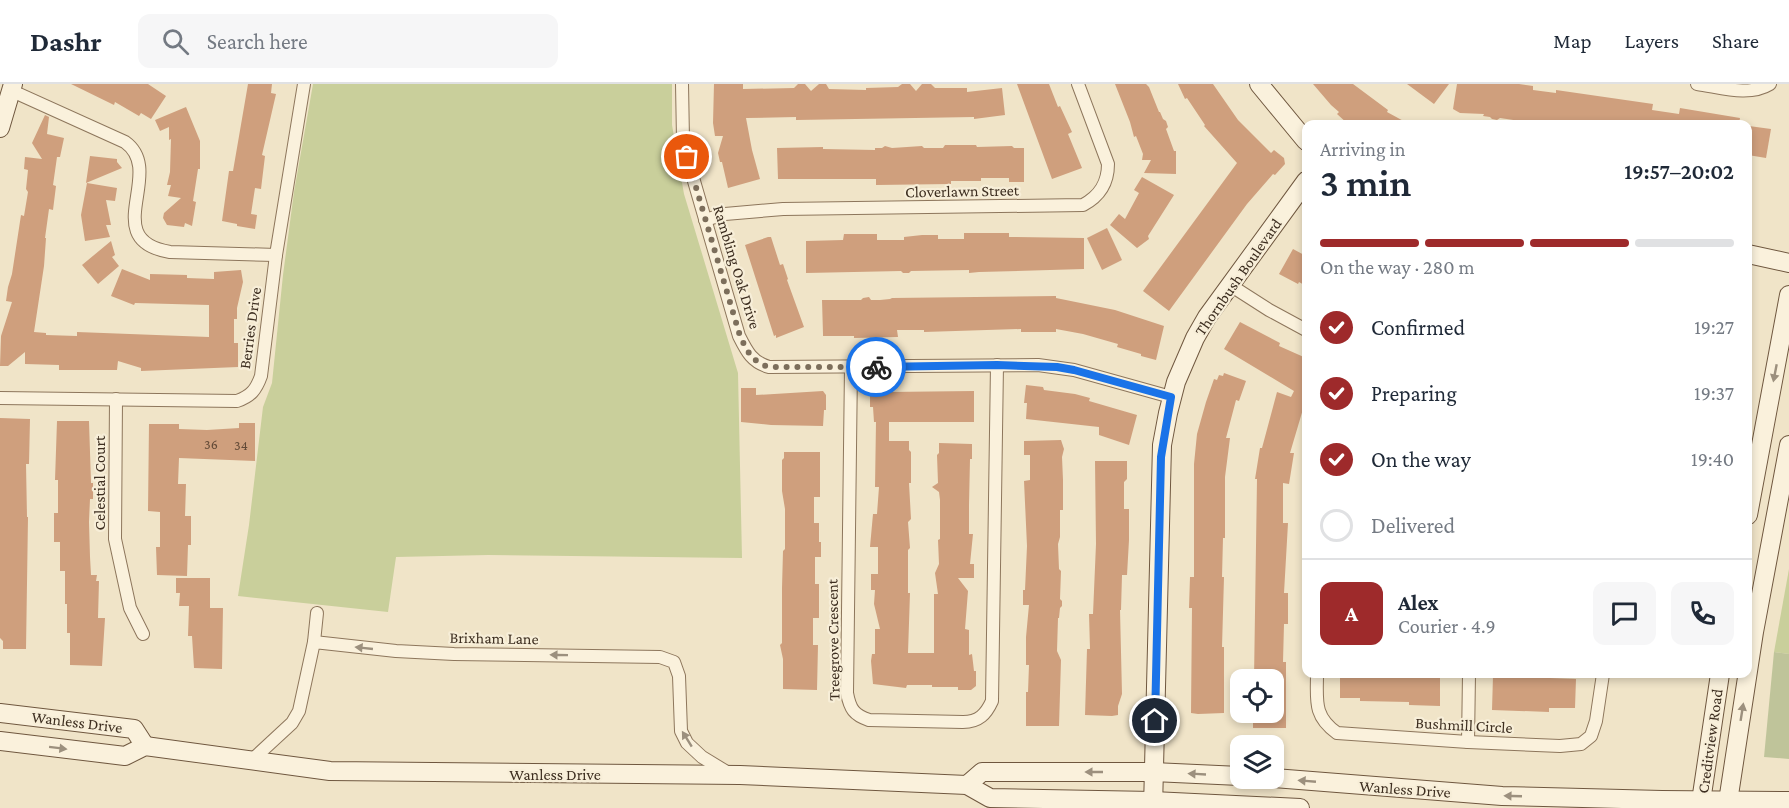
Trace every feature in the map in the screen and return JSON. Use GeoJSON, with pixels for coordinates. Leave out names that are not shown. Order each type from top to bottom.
{"type":"FeatureCollection","features":[{"type":"Feature","properties":{"kind":"main road"},"geometry":{"type":"LineString","coordinates":[[1259,84],[1302,136]]}},
{"type":"Feature","properties":{"kind":"main road"},"geometry":{"type":"LineString","coordinates":[[0,128],[12,87]]}},
{"type":"Feature","properties":{"kind":"main road","name":"Thornbush Boulevard"},"geometry":{"type":"LineString","coordinates":[[1153,805],[1161,457],[1171,397],[1195,338],[1230,285],[1302,186]]}},
{"type":"Feature","properties":{"kind":"main road"},"geometry":{"type":"LineString","coordinates":[[1752,255],[1789,263]]}},
{"type":"Feature","properties":{"kind":"main road"},"geometry":{"type":"LineString","coordinates":[[1752,494],[1789,295]]}},
{"type":"Feature","properties":{"kind":"main road","name":"Creditview Road"},"geometry":{"type":"LineString","coordinates":[[1752,645],[1789,446]]}},
{"type":"Feature","properties":{"kind":"main road","name":"Creditview Road"},"geometry":{"type":"LineString","coordinates":[[1701,804],[1719,678]]}},
{"type":"Feature","properties":{"kind":"main road","name":"Creditview Road"},"geometry":{"type":"LineString","coordinates":[[1728,804],[1747,678]]}},
{"type":"Feature","properties":{"kind":"main road","name":"Wanless Drive"},"geometry":{"type":"LineString","coordinates":[[0,713],[134,729],[145,746]]}},
{"type":"Feature","properties":{"kind":"main road","name":"Wanless Drive"},"geometry":{"type":"LineString","coordinates":[[0,741],[125,756],[145,746],[330,771],[732,775],[967,785],[990,798],[1300,808]]}},
{"type":"Feature","properties":{"kind":"main road","name":"Wanless Drive"},"geometry":{"type":"LineString","coordinates":[[967,785],[982,772],[1153,772],[1230,776]]}},
{"type":"Feature","properties":{"kind":"main road","name":"Wanless Drive"},"geometry":{"type":"LineString","coordinates":[[1284,779],[1502,796],[1701,804],[1789,801]]}},
{"type":"Feature","properties":{"kind":"street","name":"Berries Drive"},"geometry":{"type":"LineString","coordinates":[[0,398],[237,401],[249,397],[256,389],[261,376],[276,255],[304,84]]}},
{"type":"Feature","properties":{"kind":"street","name":"Rambling Oak Drive"},"geometry":{"type":"LineString","coordinates":[[682,84],[683,139],[705,220],[740,336],[748,354],[759,364],[769,367],[1038,365],[1074,370],[1171,397]]}},
{"type":"Feature","properties":{"kind":"street","name":"Cloverlawn Street"},"geometry":{"type":"LineString","coordinates":[[705,220],[725,214],[783,209],[1083,205],[1095,198],[1100,191],[1108,175],[1108,164],[1078,84]]}},
{"type":"Feature","properties":{"kind":"street"},"geometry":{"type":"LineString","coordinates":[[1697,84],[1751,92],[1770,84]]}},
{"type":"Feature","properties":{"kind":"street"},"geometry":{"type":"LineString","coordinates":[[12,87],[133,147],[140,167],[134,214],[135,227],[141,240],[154,250],[276,255]]}},
{"type":"Feature","properties":{"kind":"street"},"geometry":{"type":"LineString","coordinates":[[1230,285],[1302,328]]}},
{"type":"Feature","properties":{"kind":"street","name":"Treegrove Crescent"},"geometry":{"type":"LineString","coordinates":[[851,367],[847,693],[850,706],[857,716],[869,720],[972,722],[987,712],[992,700],[997,365]]}},
{"type":"Feature","properties":{"kind":"street","name":"Celestial Court"},"geometry":{"type":"LineString","coordinates":[[116,399],[115,539],[130,608],[143,634]]}},
{"type":"Feature","properties":{"kind":"street"},"geometry":{"type":"LineString","coordinates":[[252,760],[292,723],[299,711],[314,642],[317,613]]}},
{"type":"Feature","properties":{"kind":"street","name":"Brixham Lane"},"geometry":{"type":"LineString","coordinates":[[314,642],[396,651],[454,654],[660,657],[674,663],[679,676],[681,731],[687,743],[702,757],[732,775]]}},
{"type":"Feature","properties":{"kind":"street","name":"Bushmill Circle"},"geometry":{"type":"LineString","coordinates":[[1317,678],[1317,701],[1320,715],[1325,725],[1337,733],[1560,746],[1581,744],[1591,736],[1603,678]]}},
{"type":"Feature","properties":{"kind":"street"},"geometry":{"type":"LineString","coordinates":[[1468,742],[1469,678]]}},
{"type":"Feature","properties":{"kind":"green space"},"geometry":{"type":"Polygon","coordinates":[[[313,84],[672,84],[672,125],[684,194],[738,373],[742,558],[488,555],[396,557],[388,612],[238,596],[263,407],[272,383],[294,192],[313,84]]]}},
{"type":"Feature","properties":{"kind":"green space"},"geometry":{"type":"Polygon","coordinates":[[[1789,569],[1789,654],[1774,652],[1789,569]]]}},
{"type":"Feature","properties":{"kind":"green space"},"geometry":{"type":"Polygon","coordinates":[[[1774,652],[1789,654],[1789,759],[1764,757],[1774,652]]]}},
{"type":"Feature","properties":{"kind":"building"},"geometry":{"type":"Polygon","coordinates":[[[71,84],[148,84],[166,96],[151,119],[141,113],[139,116],[115,102],[114,105],[71,84]]]}},
{"type":"Feature","properties":{"kind":"building"},"geometry":{"type":"Polygon","coordinates":[[[248,84],[272,84],[271,93],[276,94],[262,155],[265,156],[261,189],[255,188],[251,214],[257,215],[255,229],[222,221],[229,171],[233,171],[248,84]]]}},
{"type":"Feature","properties":{"kind":"building"},"geometry":{"type":"Polygon","coordinates":[[[714,84],[743,84],[743,89],[794,88],[798,84],[805,84],[811,91],[819,84],[826,84],[829,89],[866,90],[866,88],[898,87],[902,84],[910,84],[916,91],[922,84],[931,84],[935,88],[967,88],[967,92],[1002,88],[1005,115],[974,119],[974,117],[796,120],[796,117],[746,118],[760,179],[728,188],[718,153],[723,136],[715,136],[713,123],[714,84]]]}},
{"type":"Feature","properties":{"kind":"building"},"geometry":{"type":"Polygon","coordinates":[[[1017,84],[1049,84],[1058,107],[1060,106],[1072,132],[1068,134],[1082,168],[1052,179],[1017,84]]]}},
{"type":"Feature","properties":{"kind":"building"},"geometry":{"type":"Polygon","coordinates":[[[1115,84],[1146,84],[1149,87],[1159,112],[1166,121],[1168,127],[1166,129],[1174,151],[1176,151],[1176,174],[1144,173],[1151,160],[1142,160],[1143,154],[1136,136],[1134,137],[1115,84]]]}},
{"type":"Feature","properties":{"kind":"building"},"geometry":{"type":"Polygon","coordinates":[[[1178,84],[1213,84],[1238,120],[1271,153],[1274,150],[1284,158],[1285,164],[1275,175],[1273,174],[1247,204],[1169,311],[1143,291],[1237,163],[1204,126],[1187,98],[1185,99],[1178,84]]]}},
{"type":"Feature","properties":{"kind":"building"},"geometry":{"type":"Polygon","coordinates":[[[1313,84],[1353,84],[1388,110],[1387,112],[1402,120],[1344,120],[1313,84]]]}},
{"type":"Feature","properties":{"kind":"building"},"geometry":{"type":"Polygon","coordinates":[[[1407,84],[1449,84],[1434,104],[1407,84]]]}},
{"type":"Feature","properties":{"kind":"building"},"geometry":{"type":"Polygon","coordinates":[[[1457,84],[1519,84],[1533,86],[1533,90],[1556,93],[1556,90],[1653,104],[1652,110],[1679,114],[1680,108],[1740,118],[1740,120],[1513,120],[1500,118],[1497,120],[1483,116],[1484,114],[1460,113],[1453,109],[1457,84]]]}},
{"type":"Feature","properties":{"kind":"building"},"geometry":{"type":"Polygon","coordinates":[[[186,107],[200,141],[200,169],[198,169],[193,201],[196,202],[192,226],[185,223],[184,227],[167,225],[163,218],[164,213],[181,198],[168,196],[171,185],[167,185],[170,172],[169,127],[160,131],[155,120],[186,107]]]}},
{"type":"Feature","properties":{"kind":"building"},"geometry":{"type":"Polygon","coordinates":[[[45,115],[49,117],[47,134],[64,138],[60,157],[57,157],[53,185],[56,186],[53,210],[49,209],[44,266],[34,332],[46,333],[46,335],[77,336],[77,332],[209,337],[209,305],[135,303],[134,305],[111,296],[122,269],[150,280],[150,274],[187,275],[187,278],[214,279],[214,272],[241,270],[243,282],[237,319],[234,319],[234,343],[238,343],[238,367],[141,371],[141,368],[118,361],[117,370],[59,370],[59,365],[25,364],[25,352],[8,366],[0,366],[1,336],[12,302],[6,301],[8,287],[21,215],[24,216],[28,192],[26,189],[28,170],[24,169],[25,157],[42,159],[32,143],[45,115]]]}},
{"type":"Feature","properties":{"kind":"building"},"geometry":{"type":"Polygon","coordinates":[[[1752,126],[1771,129],[1766,158],[1752,156],[1752,126]]]}},
{"type":"Feature","properties":{"kind":"building"},"geometry":{"type":"Polygon","coordinates":[[[945,145],[1024,148],[1024,182],[1009,182],[1009,178],[981,178],[981,181],[951,181],[951,184],[876,185],[876,179],[778,179],[777,148],[823,147],[823,149],[875,150],[875,148],[885,146],[943,148],[945,145]]]}},
{"type":"Feature","properties":{"kind":"building"},"geometry":{"type":"Polygon","coordinates":[[[90,156],[117,159],[122,168],[86,183],[90,156]]]}},
{"type":"Feature","properties":{"kind":"building"},"geometry":{"type":"Polygon","coordinates":[[[1142,177],[1174,195],[1148,236],[1149,239],[1137,248],[1110,225],[1119,214],[1125,219],[1139,193],[1134,190],[1142,177]]]}},
{"type":"Feature","properties":{"kind":"building"},"geometry":{"type":"Polygon","coordinates":[[[87,183],[117,188],[115,201],[106,200],[111,225],[106,225],[110,237],[85,241],[81,215],[87,183]]]}},
{"type":"Feature","properties":{"kind":"building"},"geometry":{"type":"Polygon","coordinates":[[[1107,228],[1122,260],[1102,270],[1087,238],[1107,228]]]}},
{"type":"Feature","properties":{"kind":"building"},"geometry":{"type":"Polygon","coordinates":[[[964,233],[1009,233],[1009,237],[1084,238],[1084,269],[969,273],[969,270],[911,271],[909,273],[901,271],[806,273],[806,241],[843,240],[844,234],[877,234],[877,240],[904,240],[904,237],[922,235],[938,235],[938,239],[964,239],[964,233]]]}},
{"type":"Feature","properties":{"kind":"building"},"geometry":{"type":"Polygon","coordinates":[[[771,237],[780,265],[783,264],[804,327],[776,338],[745,245],[771,237]]]}},
{"type":"Feature","properties":{"kind":"building"},"geometry":{"type":"Polygon","coordinates":[[[111,241],[115,255],[112,257],[119,266],[98,284],[82,265],[111,241]]]}},
{"type":"Feature","properties":{"kind":"building"},"geometry":{"type":"Polygon","coordinates":[[[1293,249],[1302,254],[1302,284],[1299,282],[1298,284],[1279,274],[1293,249]]]}},
{"type":"Feature","properties":{"kind":"building"},"geometry":{"type":"Polygon","coordinates":[[[1056,296],[1056,298],[1115,310],[1164,326],[1156,360],[1117,347],[1118,344],[1056,329],[1056,332],[1021,332],[1021,329],[924,332],[924,330],[897,330],[898,337],[823,336],[822,300],[861,300],[869,297],[871,300],[880,300],[1056,296]]]}},
{"type":"Feature","properties":{"kind":"building"},"geometry":{"type":"Polygon","coordinates":[[[1240,322],[1280,343],[1279,346],[1302,356],[1302,412],[1290,453],[1294,453],[1289,484],[1283,483],[1283,523],[1288,523],[1284,593],[1288,593],[1288,624],[1284,624],[1283,662],[1286,662],[1286,728],[1253,728],[1253,723],[1284,723],[1284,669],[1254,669],[1257,479],[1255,479],[1260,448],[1262,448],[1277,392],[1291,397],[1294,391],[1224,349],[1240,322]]]}},
{"type":"Feature","properties":{"kind":"building"},"geometry":{"type":"Polygon","coordinates":[[[1224,373],[1246,381],[1239,401],[1236,400],[1226,438],[1230,438],[1225,477],[1225,538],[1223,538],[1222,577],[1224,577],[1222,647],[1224,647],[1224,713],[1198,714],[1191,713],[1192,608],[1189,608],[1190,577],[1194,577],[1194,464],[1197,434],[1206,402],[1214,379],[1217,380],[1219,375],[1223,376],[1224,373]]]}},
{"type":"Feature","properties":{"kind":"building"},"geometry":{"type":"Polygon","coordinates":[[[1026,385],[1090,398],[1089,401],[1137,415],[1129,445],[1099,435],[1099,427],[1026,419],[1027,403],[1024,403],[1026,385]]]}},
{"type":"Feature","properties":{"kind":"building"},"geometry":{"type":"Polygon","coordinates":[[[741,388],[756,388],[756,395],[823,391],[826,395],[826,410],[824,410],[823,426],[741,422],[741,388]]]}},
{"type":"Feature","properties":{"kind":"building"},"geometry":{"type":"Polygon","coordinates":[[[875,389],[888,389],[888,392],[974,391],[974,422],[889,422],[889,441],[909,441],[911,452],[911,483],[909,483],[911,519],[908,522],[910,548],[908,550],[908,593],[910,593],[908,653],[934,653],[934,594],[938,594],[935,573],[939,564],[940,500],[939,492],[932,487],[938,483],[939,443],[972,444],[969,534],[973,534],[970,564],[974,564],[974,578],[958,578],[968,591],[965,629],[969,630],[969,655],[972,654],[974,671],[976,671],[976,686],[971,690],[958,690],[958,687],[932,687],[932,685],[907,685],[906,688],[873,684],[871,661],[872,654],[875,654],[875,629],[880,629],[874,604],[875,590],[871,590],[871,574],[878,574],[878,547],[870,547],[873,514],[877,514],[879,487],[875,487],[876,422],[874,422],[873,407],[870,407],[870,393],[875,389]]]}},
{"type":"Feature","properties":{"kind":"building"},"geometry":{"type":"Polygon","coordinates":[[[0,418],[30,419],[29,464],[26,464],[28,517],[26,649],[3,649],[3,641],[0,638],[0,418]]]}},
{"type":"Feature","properties":{"kind":"building"},"geometry":{"type":"Polygon","coordinates":[[[57,421],[89,421],[91,483],[93,483],[89,522],[90,557],[91,575],[97,575],[96,581],[99,581],[98,618],[105,618],[102,666],[70,665],[65,571],[60,571],[60,542],[54,542],[54,513],[58,513],[58,480],[55,480],[57,421]]]}},
{"type":"Feature","properties":{"kind":"building"},"geometry":{"type":"Polygon","coordinates":[[[239,423],[255,423],[255,461],[179,458],[178,484],[186,484],[185,516],[191,516],[191,545],[188,545],[187,576],[157,575],[156,547],[160,547],[160,512],[148,511],[149,424],[179,424],[179,429],[207,430],[239,428],[239,423]]]}},
{"type":"Feature","properties":{"kind":"building"},"geometry":{"type":"Polygon","coordinates":[[[1061,440],[1064,449],[1062,457],[1063,510],[1060,510],[1058,544],[1061,571],[1060,599],[1062,601],[1058,618],[1057,651],[1061,660],[1059,726],[1026,726],[1029,665],[1026,665],[1026,637],[1029,605],[1023,605],[1027,546],[1024,481],[1030,480],[1030,455],[1024,455],[1024,441],[1061,440]]]}},
{"type":"Feature","properties":{"kind":"building"},"geometry":{"type":"Polygon","coordinates":[[[784,452],[820,452],[820,497],[814,497],[814,523],[819,523],[819,542],[821,542],[821,557],[815,557],[815,584],[819,584],[819,618],[813,618],[813,645],[818,645],[817,690],[783,689],[783,659],[780,645],[782,643],[783,551],[785,549],[785,509],[782,491],[784,452]]]}},
{"type":"Feature","properties":{"kind":"building"},"geometry":{"type":"Polygon","coordinates":[[[1095,461],[1127,461],[1124,509],[1129,509],[1129,540],[1127,575],[1122,575],[1120,610],[1122,694],[1118,715],[1112,716],[1085,715],[1087,649],[1090,649],[1089,614],[1093,614],[1096,544],[1095,461]]]}},
{"type":"Feature","properties":{"kind":"building"},"geometry":{"type":"Polygon","coordinates":[[[176,578],[210,578],[210,608],[223,608],[222,669],[194,668],[192,636],[188,636],[189,606],[179,606],[180,593],[176,593],[176,578]]]}},
{"type":"Feature","properties":{"kind":"building"},"geometry":{"type":"Polygon","coordinates":[[[1340,678],[1440,678],[1440,706],[1340,698],[1340,678]]]}},
{"type":"Feature","properties":{"kind":"building"},"geometry":{"type":"Polygon","coordinates":[[[1493,678],[1576,679],[1575,708],[1549,708],[1549,712],[1492,710],[1493,678]]]}},
{"type":"Feature","properties":{"kind":"way so far"},"geometry":{"type":"LineString","coordinates":[[687,157],[740,336],[748,354],[759,364],[769,367],[876,367]]}},
{"type":"Feature","properties":{"kind":"route"},"geometry":{"type":"LineString","coordinates":[[876,367],[1038,365],[1074,370],[1171,397],[1161,457],[1155,721]]}}]}
